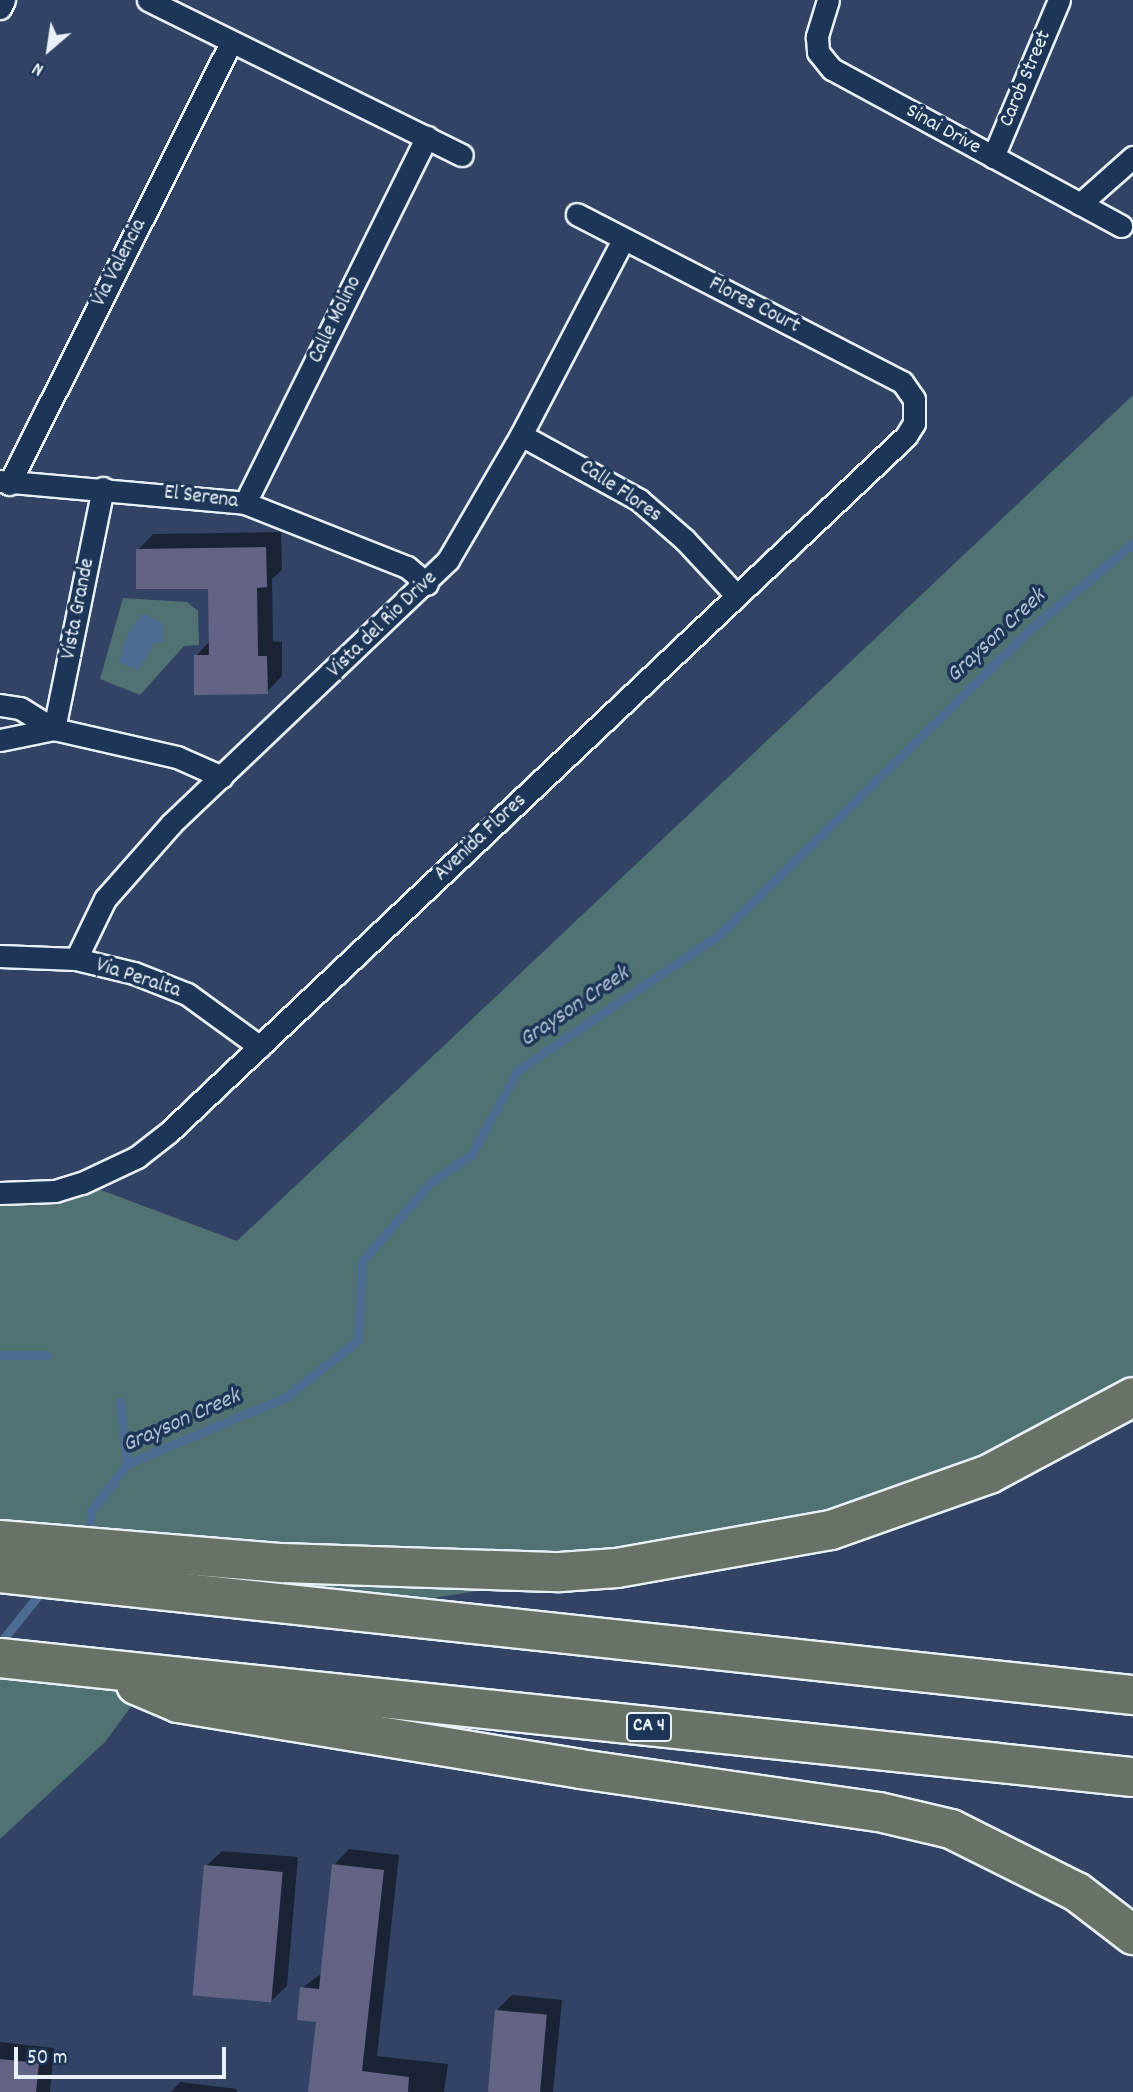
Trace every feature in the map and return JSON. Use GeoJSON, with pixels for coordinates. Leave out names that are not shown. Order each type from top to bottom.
{"type":"FeatureCollection","features":[{"type":"Feature","properties":{"kind":"highway"},"geometry":{"type":"LineString","coordinates":[[0,1540],[282,1563],[560,1572],[617,1568],[745,1548],[831,1530],[989,1474],[1133,1397]]}},
{"type":"Feature","properties":{"kind":"highway"},"geometry":{"type":"LineString","coordinates":[[0,1573],[1133,1695]]}},
{"type":"Feature","properties":{"kind":"highway"},"geometry":{"type":"LineString","coordinates":[[0,1658],[93,1668],[157,1682],[178,1703],[580,1769],[879,1812],[951,1829],[1077,1892],[1133,1935]]}},
{"type":"Feature","properties":{"kind":"highway","name":"CA 4"},"geometry":{"type":"LineString","coordinates":[[157,1682],[1133,1777]]}},
{"type":"Feature","properties":{"kind":"street"},"geometry":{"type":"LineString","coordinates":[[0,8],[4,0]]}},
{"type":"Feature","properties":{"kind":"street"},"geometry":{"type":"LineString","coordinates":[[148,0],[462,155]]}},
{"type":"Feature","properties":{"kind":"street","name":"Sinai Drive"},"geometry":{"type":"LineString","coordinates":[[828,0],[817,37],[818,52],[832,69],[1121,226]]}},
{"type":"Feature","properties":{"kind":"street","name":"Carob Street"},"geometry":{"type":"LineString","coordinates":[[993,157],[1059,0]]}},
{"type":"Feature","properties":{"kind":"street","name":"Via Valencia"},"geometry":{"type":"LineString","coordinates":[[5,482],[231,42]]}},
{"type":"Feature","properties":{"kind":"street","name":"Calle Molino"},"geometry":{"type":"LineString","coordinates":[[245,503],[427,137]]}},
{"type":"Feature","properties":{"kind":"street"},"geometry":{"type":"LineString","coordinates":[[1080,204],[1133,157]]}},
{"type":"Feature","properties":{"kind":"street","name":"Flores Court"},"geometry":{"type":"LineString","coordinates":[[577,214],[902,382],[914,399],[915,410]]}},
{"type":"Feature","properties":{"kind":"street","name":"Vista del Rio Drive"},"geometry":{"type":"LineString","coordinates":[[76,959],[105,899],[172,823],[427,584],[467,534],[623,240]]}},
{"type":"Feature","properties":{"kind":"street","name":"Avenida Flores"},"geometry":{"type":"LineString","coordinates":[[0,1193],[55,1191],[136,1157],[260,1047],[906,436],[915,410]]}},
{"type":"Feature","properties":{"kind":"street","name":"Calle Flores"},"geometry":{"type":"LineString","coordinates":[[521,435],[639,500],[685,540],[736,595]]}},
{"type":"Feature","properties":{"kind":"street","name":"El Serena"},"geometry":{"type":"LineString","coordinates":[[5,482],[103,488],[245,503],[407,567],[427,584]]}},
{"type":"Feature","properties":{"kind":"street","name":"Vista Grande"},"geometry":{"type":"LineString","coordinates":[[54,729],[103,488]]}},
{"type":"Feature","properties":{"kind":"street"},"geometry":{"type":"LineString","coordinates":[[0,705],[20,708],[54,729],[177,758],[222,777]]}},
{"type":"Feature","properties":{"kind":"street"},"geometry":{"type":"LineString","coordinates":[[0,740],[54,729]]}},
{"type":"Feature","properties":{"kind":"street","name":"Via Peralta"},"geometry":{"type":"LineString","coordinates":[[0,956],[76,959],[134,973],[187,994],[260,1047]]}},
{"type":"Feature","properties":{"kind":"green space"},"geometry":{"type":"Polygon","coordinates":[[[1133,395],[1133,1397],[1057,1440],[745,1548],[371,1608],[0,1573],[0,1193],[82,1183],[237,1241],[1133,395]]]}},
{"type":"Feature","properties":{"kind":"green space"},"geometry":{"type":"Polygon","coordinates":[[[123,598],[187,602],[198,611],[199,645],[184,646],[140,695],[100,679],[123,598]]]}},
{"type":"Feature","properties":{"kind":"green space"},"geometry":{"type":"Polygon","coordinates":[[[0,1655],[155,1674],[105,1742],[0,1839],[0,1655]]]}},
{"type":"Feature","properties":{"kind":"water"},"geometry":{"type":"Polygon","coordinates":[[[143,613],[163,624],[163,642],[154,643],[139,670],[119,662],[127,635],[143,613]]]}},
{"type":"Feature","properties":{"kind":"building"},"geometry":{"type":"Polygon","coordinates":[[[266,547],[267,587],[257,588],[258,656],[267,656],[268,694],[194,695],[194,655],[209,655],[208,589],[136,589],[136,549],[266,547]]]}},
{"type":"Feature","properties":{"kind":"building"},"geometry":{"type":"Polygon","coordinates":[[[332,1864],[384,1870],[362,2071],[409,2077],[408,2092],[308,2092],[316,2022],[297,2020],[300,1987],[319,1989],[332,1864]]]}},
{"type":"Feature","properties":{"kind":"building"},"geometry":{"type":"Polygon","coordinates":[[[204,1865],[283,1872],[271,2002],[193,1996],[204,1865]]]}},
{"type":"Feature","properties":{"kind":"building"},"geometry":{"type":"Polygon","coordinates":[[[495,2010],[547,2015],[540,2092],[488,2092],[495,2010]]]}},
{"type":"Feature","properties":{"kind":"building"},"geometry":{"type":"Polygon","coordinates":[[[0,2059],[39,2063],[36,2092],[0,2092],[0,2059]]]}},
{"type":"Feature","properties":{"kind":"waterway","name":"Grayson Creek"},"geometry":{"type":"LineString","coordinates":[[89,1537],[91,1511],[127,1464],[286,1397],[358,1340],[362,1261],[430,1183],[471,1155],[518,1070],[719,935],[1036,624],[1133,543]]}},
{"type":"Feature","properties":{"kind":"waterway"},"geometry":{"type":"LineString","coordinates":[[0,1355],[47,1355]]}},
{"type":"Feature","properties":{"kind":"waterway"},"geometry":{"type":"LineString","coordinates":[[120,1402],[127,1464]]}},
{"type":"Feature","properties":{"kind":"waterway","name":"Grayson Creek"},"geometry":{"type":"LineString","coordinates":[[0,1643],[45,1587]]}}]}
